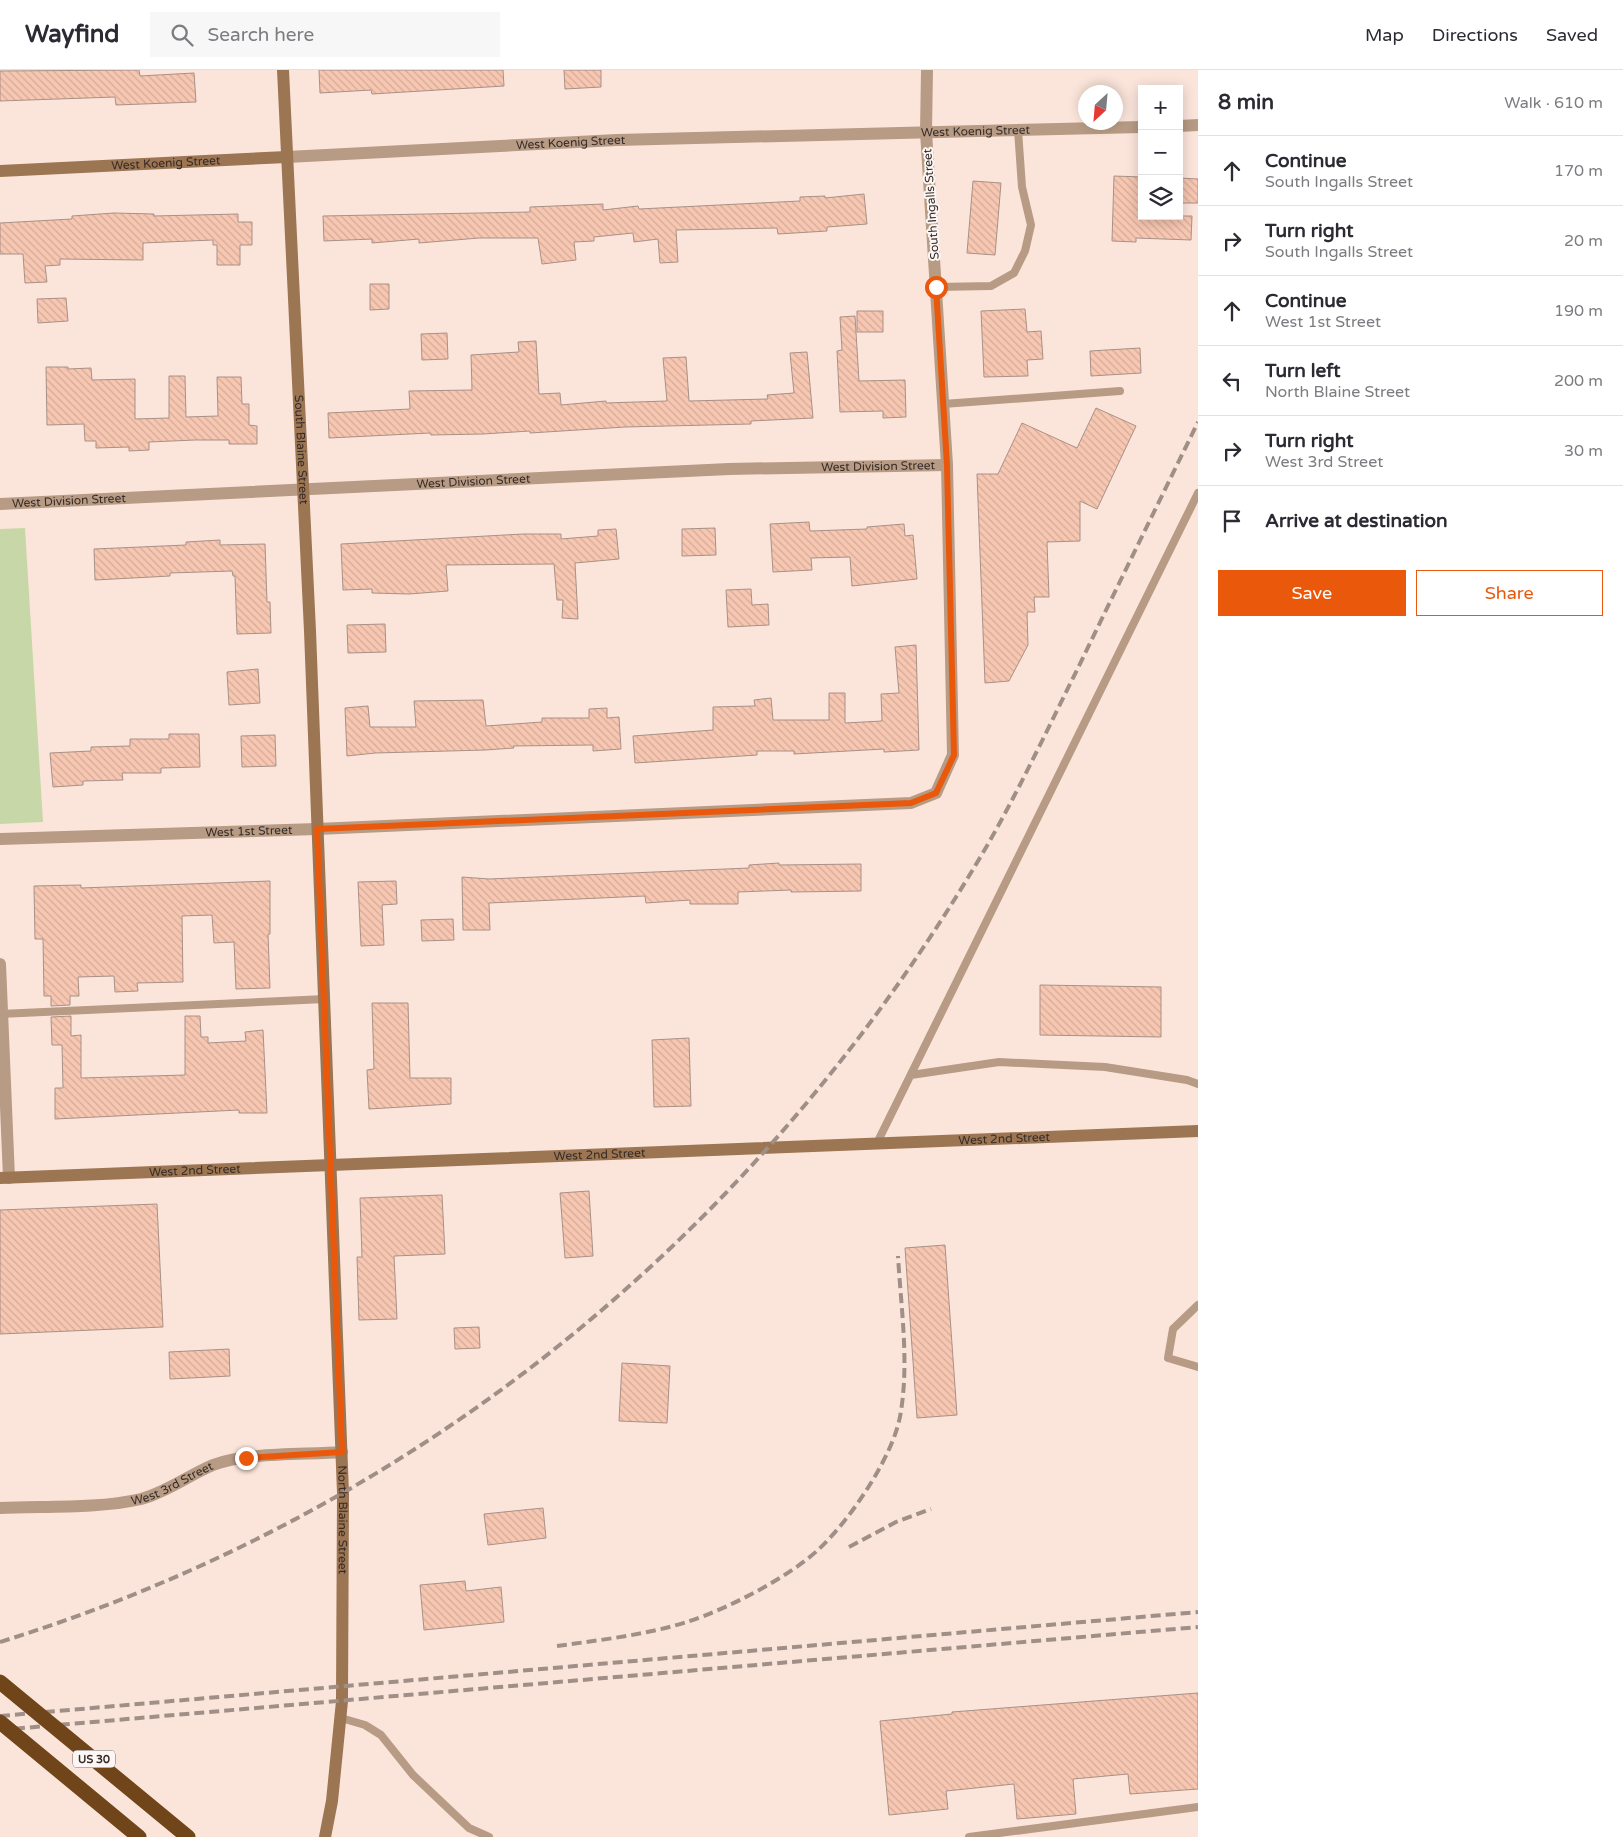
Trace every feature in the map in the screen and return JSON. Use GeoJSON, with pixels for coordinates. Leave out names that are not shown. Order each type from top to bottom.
{"type":"FeatureCollection","features":[{"type":"Feature","properties":{"kind":"highway","name":"US 30"},"geometry":{"type":"LineString","coordinates":[[0,1682],[188,1837]]}},
{"type":"Feature","properties":{"kind":"highway","name":"US 30"},"geometry":{"type":"LineString","coordinates":[[0,1722],[139,1837]]}},
{"type":"Feature","properties":{"kind":"street","name":"South Blaine Street"},"geometry":{"type":"LineString","coordinates":[[283,70],[317,829]]}},
{"type":"Feature","properties":{"kind":"street","name":"South Ingalls Street"},"geometry":{"type":"LineString","coordinates":[[887,804],[911,803],[936,793],[954,755],[947,465],[926,132],[927,70]]}},
{"type":"Feature","properties":{"kind":"street"},"geometry":{"type":"LineString","coordinates":[[1183,126],[1198,126]]}},
{"type":"Feature","properties":{"kind":"street","name":"West Koenig Street"},"geometry":{"type":"LineString","coordinates":[[0,171],[618,140],[1138,127]]}},
{"type":"Feature","properties":{"kind":"street","name":"West Division Street"},"geometry":{"type":"LineString","coordinates":[[0,504],[729,469],[947,465]]}},
{"type":"Feature","properties":{"kind":"street","name":"West 1st Street"},"geometry":{"type":"LineString","coordinates":[[0,839],[317,829],[887,804]]}},
{"type":"Feature","properties":{"kind":"street","name":"North Blaine Street"},"geometry":{"type":"LineString","coordinates":[[317,829],[342,1452],[344,1618],[341,1718],[332,1801],[325,1837]]}},
{"type":"Feature","properties":{"kind":"street"},"geometry":{"type":"LineString","coordinates":[[0,964],[4,1178]]}},
{"type":"Feature","properties":{"kind":"street","name":"West 2nd Street"},"geometry":{"type":"LineString","coordinates":[[4,1178],[1198,1131]]}},
{"type":"Feature","properties":{"kind":"street","name":"West 3rd Street"},"geometry":{"type":"LineString","coordinates":[[0,1508],[114,1503],[149,1496],[214,1465],[228,1461],[246,1458],[342,1452]]}},
{"type":"Feature","properties":{"kind":"lane"},"geometry":{"type":"LineString","coordinates":[[936,287],[991,286],[1014,274],[1025,251],[1031,225],[1022,187],[1018,130]]}},
{"type":"Feature","properties":{"kind":"lane"},"geometry":{"type":"LineString","coordinates":[[943,404],[1120,391]]}},
{"type":"Feature","properties":{"kind":"lane"},"geometry":{"type":"LineString","coordinates":[[877,1143],[1198,493]]}},
{"type":"Feature","properties":{"kind":"lane"},"geometry":{"type":"LineString","coordinates":[[2,1014],[325,999]]}},
{"type":"Feature","properties":{"kind":"lane"},"geometry":{"type":"LineString","coordinates":[[911,1075],[998,1062],[1105,1067],[1187,1080],[1198,1084]]}},
{"type":"Feature","properties":{"kind":"lane"},"geometry":{"type":"LineString","coordinates":[[1198,1305],[1174,1329],[1168,1358],[1198,1367]]}},
{"type":"Feature","properties":{"kind":"lane"},"geometry":{"type":"LineString","coordinates":[[341,1718],[365,1726],[381,1735],[412,1775],[469,1828],[490,1837]]}},
{"type":"Feature","properties":{"kind":"lane"},"geometry":{"type":"LineString","coordinates":[[969,1837],[1198,1807]]}},
{"type":"Feature","properties":{"kind":"green space"},"geometry":{"type":"Polygon","coordinates":[[[25,528],[43,822],[0,824],[0,529],[25,528]]]}},
{"type":"Feature","properties":{"kind":"building"},"geometry":{"type":"Polygon","coordinates":[[[139,70],[140,76],[194,73],[196,102],[116,105],[115,97],[0,101],[0,71],[139,70]]]}},
{"type":"Feature","properties":{"kind":"building"},"geometry":{"type":"Polygon","coordinates":[[[319,70],[503,70],[504,86],[372,94],[371,90],[320,93],[319,70]]]}},
{"type":"Feature","properties":{"kind":"building"},"geometry":{"type":"Polygon","coordinates":[[[564,70],[601,70],[601,87],[565,89],[564,70]]]}},
{"type":"Feature","properties":{"kind":"building"},"geometry":{"type":"Polygon","coordinates":[[[1114,176],[1138,177],[1138,220],[1183,220],[1183,216],[1192,216],[1191,240],[1136,238],[1136,242],[1112,241],[1114,176]]]}},
{"type":"Feature","properties":{"kind":"building"},"geometry":{"type":"Polygon","coordinates":[[[1183,178],[1198,179],[1198,203],[1183,203],[1183,178]]]}},
{"type":"Feature","properties":{"kind":"building"},"geometry":{"type":"Polygon","coordinates":[[[973,181],[1001,183],[995,255],[967,253],[973,181]]]}},
{"type":"Feature","properties":{"kind":"building"},"geometry":{"type":"Polygon","coordinates":[[[864,194],[867,224],[827,227],[827,231],[778,234],[777,228],[676,230],[678,262],[660,263],[658,239],[634,242],[633,233],[594,237],[594,241],[574,242],[576,260],[542,264],[538,238],[479,238],[419,243],[419,239],[372,243],[372,239],[324,241],[323,216],[530,212],[530,207],[603,204],[603,210],[638,206],[639,209],[800,201],[800,197],[825,196],[825,198],[864,194]]]}},
{"type":"Feature","properties":{"kind":"building"},"geometry":{"type":"Polygon","coordinates":[[[114,213],[154,214],[154,216],[238,214],[238,222],[252,222],[252,245],[240,245],[240,265],[217,265],[217,245],[213,245],[213,240],[143,243],[143,260],[60,259],[60,265],[45,266],[47,282],[25,283],[23,254],[0,254],[0,223],[72,219],[72,216],[114,213]]]}},
{"type":"Feature","properties":{"kind":"building"},"geometry":{"type":"Polygon","coordinates":[[[370,284],[389,284],[389,309],[370,310],[370,284]]]}},
{"type":"Feature","properties":{"kind":"building"},"geometry":{"type":"Polygon","coordinates":[[[66,298],[68,321],[38,323],[37,299],[66,298]]]}},
{"type":"Feature","properties":{"kind":"building"},"geometry":{"type":"Polygon","coordinates":[[[1025,309],[1027,332],[1041,331],[1043,359],[1027,360],[1028,376],[984,377],[981,311],[1025,309]]]}},
{"type":"Feature","properties":{"kind":"building"},"geometry":{"type":"Polygon","coordinates":[[[857,311],[883,311],[883,332],[857,332],[857,311]]]}},
{"type":"Feature","properties":{"kind":"building"},"geometry":{"type":"Polygon","coordinates":[[[855,316],[859,381],[905,380],[906,417],[883,418],[883,411],[840,412],[837,351],[842,350],[840,317],[855,316]]]}},
{"type":"Feature","properties":{"kind":"building"},"geometry":{"type":"Polygon","coordinates":[[[447,333],[448,359],[422,360],[421,334],[447,333]]]}},
{"type":"Feature","properties":{"kind":"building"},"geometry":{"type":"Polygon","coordinates":[[[536,341],[539,394],[560,393],[561,405],[606,401],[606,403],[667,401],[663,358],[686,357],[689,401],[768,399],[767,395],[794,393],[790,353],[807,352],[813,418],[751,421],[751,424],[625,427],[530,433],[530,431],[431,435],[430,433],[329,438],[328,413],[410,409],[409,391],[472,390],[471,355],[519,352],[518,342],[536,341]]]}},
{"type":"Feature","properties":{"kind":"building"},"geometry":{"type":"Polygon","coordinates":[[[1140,348],[1141,373],[1091,376],[1090,351],[1140,348]]]}},
{"type":"Feature","properties":{"kind":"building"},"geometry":{"type":"Polygon","coordinates":[[[46,367],[68,367],[68,369],[91,368],[92,380],[135,379],[135,419],[169,418],[169,376],[185,376],[186,417],[218,416],[217,377],[241,377],[242,404],[249,404],[249,425],[257,426],[257,444],[229,444],[229,440],[195,440],[149,442],[149,450],[129,451],[129,447],[96,448],[96,441],[85,441],[84,424],[47,425],[46,367]]]}},
{"type":"Feature","properties":{"kind":"building"},"geometry":{"type":"Polygon","coordinates":[[[1096,408],[1136,426],[1097,509],[1080,501],[1080,541],[1047,542],[1049,597],[1034,597],[1035,612],[1027,612],[1028,645],[1009,681],[985,683],[977,474],[998,474],[1022,423],[1077,448],[1096,408]]]}},
{"type":"Feature","properties":{"kind":"building"},"geometry":{"type":"Polygon","coordinates":[[[809,522],[810,531],[867,529],[867,527],[904,524],[905,536],[913,535],[917,579],[852,586],[850,557],[811,558],[812,570],[773,572],[770,524],[809,522]]]}},
{"type":"Feature","properties":{"kind":"building"},"geometry":{"type":"Polygon","coordinates":[[[715,528],[716,555],[682,556],[682,529],[715,528]]]}},
{"type":"Feature","properties":{"kind":"building"},"geometry":{"type":"Polygon","coordinates":[[[616,529],[619,559],[575,563],[578,619],[562,618],[563,600],[557,600],[554,564],[446,565],[448,591],[409,594],[372,593],[372,589],[343,590],[341,544],[523,534],[561,534],[561,539],[598,536],[598,530],[616,529]]]}},
{"type":"Feature","properties":{"kind":"building"},"geometry":{"type":"Polygon","coordinates":[[[220,540],[220,545],[265,544],[267,602],[270,602],[271,633],[237,634],[235,576],[233,576],[232,571],[170,573],[170,576],[95,580],[94,549],[186,545],[186,542],[220,540]]]}},
{"type":"Feature","properties":{"kind":"building"},"geometry":{"type":"Polygon","coordinates":[[[751,589],[752,605],[768,604],[769,625],[728,627],[726,590],[751,589]]]}},
{"type":"Feature","properties":{"kind":"building"},"geometry":{"type":"Polygon","coordinates":[[[385,624],[386,652],[348,653],[347,625],[385,624]]]}},
{"type":"Feature","properties":{"kind":"building"},"geometry":{"type":"Polygon","coordinates":[[[916,645],[919,750],[884,752],[884,749],[794,754],[794,751],[757,751],[757,755],[635,763],[633,736],[713,730],[713,707],[755,706],[754,700],[771,698],[773,720],[829,720],[829,693],[845,693],[845,723],[882,721],[881,694],[899,693],[895,647],[916,645]]]}},
{"type":"Feature","properties":{"kind":"building"},"geometry":{"type":"Polygon","coordinates":[[[258,669],[260,703],[229,705],[227,672],[258,669]]]}},
{"type":"Feature","properties":{"kind":"building"},"geometry":{"type":"Polygon","coordinates":[[[483,700],[486,726],[542,722],[542,718],[589,718],[589,709],[607,708],[607,718],[619,717],[621,749],[593,751],[593,745],[513,746],[514,748],[485,750],[375,753],[347,756],[345,708],[368,706],[370,727],[416,727],[414,701],[483,700]]]}},
{"type":"Feature","properties":{"kind":"building"},"geometry":{"type":"Polygon","coordinates":[[[169,734],[199,734],[200,767],[161,768],[161,773],[122,773],[123,780],[83,781],[83,785],[53,787],[50,753],[91,751],[91,747],[130,746],[130,739],[169,739],[169,734]]]}},
{"type":"Feature","properties":{"kind":"building"},"geometry":{"type":"Polygon","coordinates":[[[275,735],[276,766],[242,767],[241,736],[275,735]]]}},
{"type":"Feature","properties":{"kind":"building"},"geometry":{"type":"Polygon","coordinates":[[[779,863],[779,865],[861,864],[861,891],[791,892],[791,890],[738,892],[738,904],[690,904],[690,900],[646,903],[645,896],[489,903],[490,930],[463,930],[462,877],[489,879],[749,868],[749,865],[779,863]]]}},
{"type":"Feature","properties":{"kind":"building"},"geometry":{"type":"Polygon","coordinates":[[[270,881],[270,934],[268,934],[270,988],[236,989],[234,942],[214,943],[212,915],[182,916],[183,982],[137,983],[138,991],[115,992],[114,976],[78,977],[79,996],[70,996],[70,1005],[51,1006],[51,996],[44,996],[43,939],[35,939],[34,886],[81,885],[81,888],[270,881]]]}},
{"type":"Feature","properties":{"kind":"building"},"geometry":{"type":"Polygon","coordinates":[[[396,881],[397,904],[382,905],[384,945],[361,946],[358,882],[396,881]]]}},
{"type":"Feature","properties":{"kind":"building"},"geometry":{"type":"Polygon","coordinates":[[[453,919],[454,940],[422,941],[421,920],[453,919]]]}},
{"type":"Feature","properties":{"kind":"building"},"geometry":{"type":"Polygon","coordinates":[[[1040,985],[1161,987],[1161,1037],[1040,1035],[1040,985]]]}},
{"type":"Feature","properties":{"kind":"building"},"geometry":{"type":"Polygon","coordinates":[[[372,1003],[408,1003],[410,1078],[451,1078],[451,1104],[369,1109],[367,1070],[374,1069],[372,1003]]]}},
{"type":"Feature","properties":{"kind":"building"},"geometry":{"type":"Polygon","coordinates":[[[71,1016],[71,1036],[81,1035],[81,1078],[185,1075],[185,1016],[200,1016],[201,1037],[208,1037],[208,1043],[246,1041],[245,1032],[263,1030],[267,1113],[239,1113],[239,1110],[55,1119],[55,1088],[63,1088],[62,1045],[52,1045],[51,1017],[71,1016]]]}},
{"type":"Feature","properties":{"kind":"building"},"geometry":{"type":"Polygon","coordinates":[[[689,1038],[691,1106],[654,1107],[652,1040],[689,1038]]]}},
{"type":"Feature","properties":{"kind":"building"},"geometry":{"type":"Polygon","coordinates":[[[589,1191],[593,1256],[565,1258],[560,1193],[589,1191]]]}},
{"type":"Feature","properties":{"kind":"building"},"geometry":{"type":"Polygon","coordinates":[[[442,1195],[445,1254],[394,1256],[397,1319],[359,1320],[357,1257],[362,1257],[360,1198],[442,1195]]]}},
{"type":"Feature","properties":{"kind":"building"},"geometry":{"type":"Polygon","coordinates":[[[157,1204],[163,1327],[0,1334],[0,1210],[157,1204]]]}},
{"type":"Feature","properties":{"kind":"building"},"geometry":{"type":"Polygon","coordinates":[[[945,1245],[957,1415],[917,1418],[905,1248],[945,1245]]]}},
{"type":"Feature","properties":{"kind":"building"},"geometry":{"type":"Polygon","coordinates":[[[479,1327],[480,1348],[455,1349],[454,1328],[479,1327]]]}},
{"type":"Feature","properties":{"kind":"building"},"geometry":{"type":"Polygon","coordinates":[[[229,1349],[230,1376],[170,1379],[169,1352],[229,1349]]]}},
{"type":"Feature","properties":{"kind":"building"},"geometry":{"type":"Polygon","coordinates":[[[622,1363],[670,1366],[667,1423],[619,1421],[622,1363]]]}},
{"type":"Feature","properties":{"kind":"building"},"geometry":{"type":"Polygon","coordinates":[[[543,1508],[546,1538],[488,1545],[484,1514],[543,1508]]]}},
{"type":"Feature","properties":{"kind":"building"},"geometry":{"type":"Polygon","coordinates":[[[465,1581],[466,1591],[501,1587],[504,1622],[424,1630],[420,1585],[465,1581]]]}},
{"type":"Feature","properties":{"kind":"building"},"geometry":{"type":"Polygon","coordinates":[[[1198,1693],[1198,1789],[1130,1794],[1128,1774],[1073,1779],[1076,1814],[1017,1819],[1014,1784],[946,1791],[948,1809],[889,1815],[880,1721],[952,1714],[952,1712],[1198,1693]]]}},
{"type":"Feature","properties":{"kind":"railway"},"geometry":{"type":"LineString","coordinates":[[0,1642],[155,1586],[302,1516],[440,1433],[569,1337],[689,1230],[799,1111],[899,983],[988,844],[1034,758],[1198,422]]}},
{"type":"Feature","properties":{"kind":"railway"},"geometry":{"type":"LineString","coordinates":[[557,1646],[639,1634],[671,1627],[720,1609],[756,1592],[791,1571],[819,1549],[844,1522],[878,1471],[892,1442],[900,1419],[904,1353],[898,1256]]}},
{"type":"Feature","properties":{"kind":"railway"},"geometry":{"type":"LineString","coordinates":[[849,1547],[896,1522],[931,1509]]}},
{"type":"Feature","properties":{"kind":"railway"},"geometry":{"type":"LineString","coordinates":[[0,1716],[1198,1612]]}},
{"type":"Feature","properties":{"kind":"railway"},"geometry":{"type":"LineString","coordinates":[[0,1730],[1198,1627]]}},
{"type":"Feature","properties":{"kind":"route"},"geometry":{"type":"LineString","coordinates":[[246,1458],[342,1452],[317,829],[911,803],[936,793],[954,755],[947,465],[936,287]]}}]}
